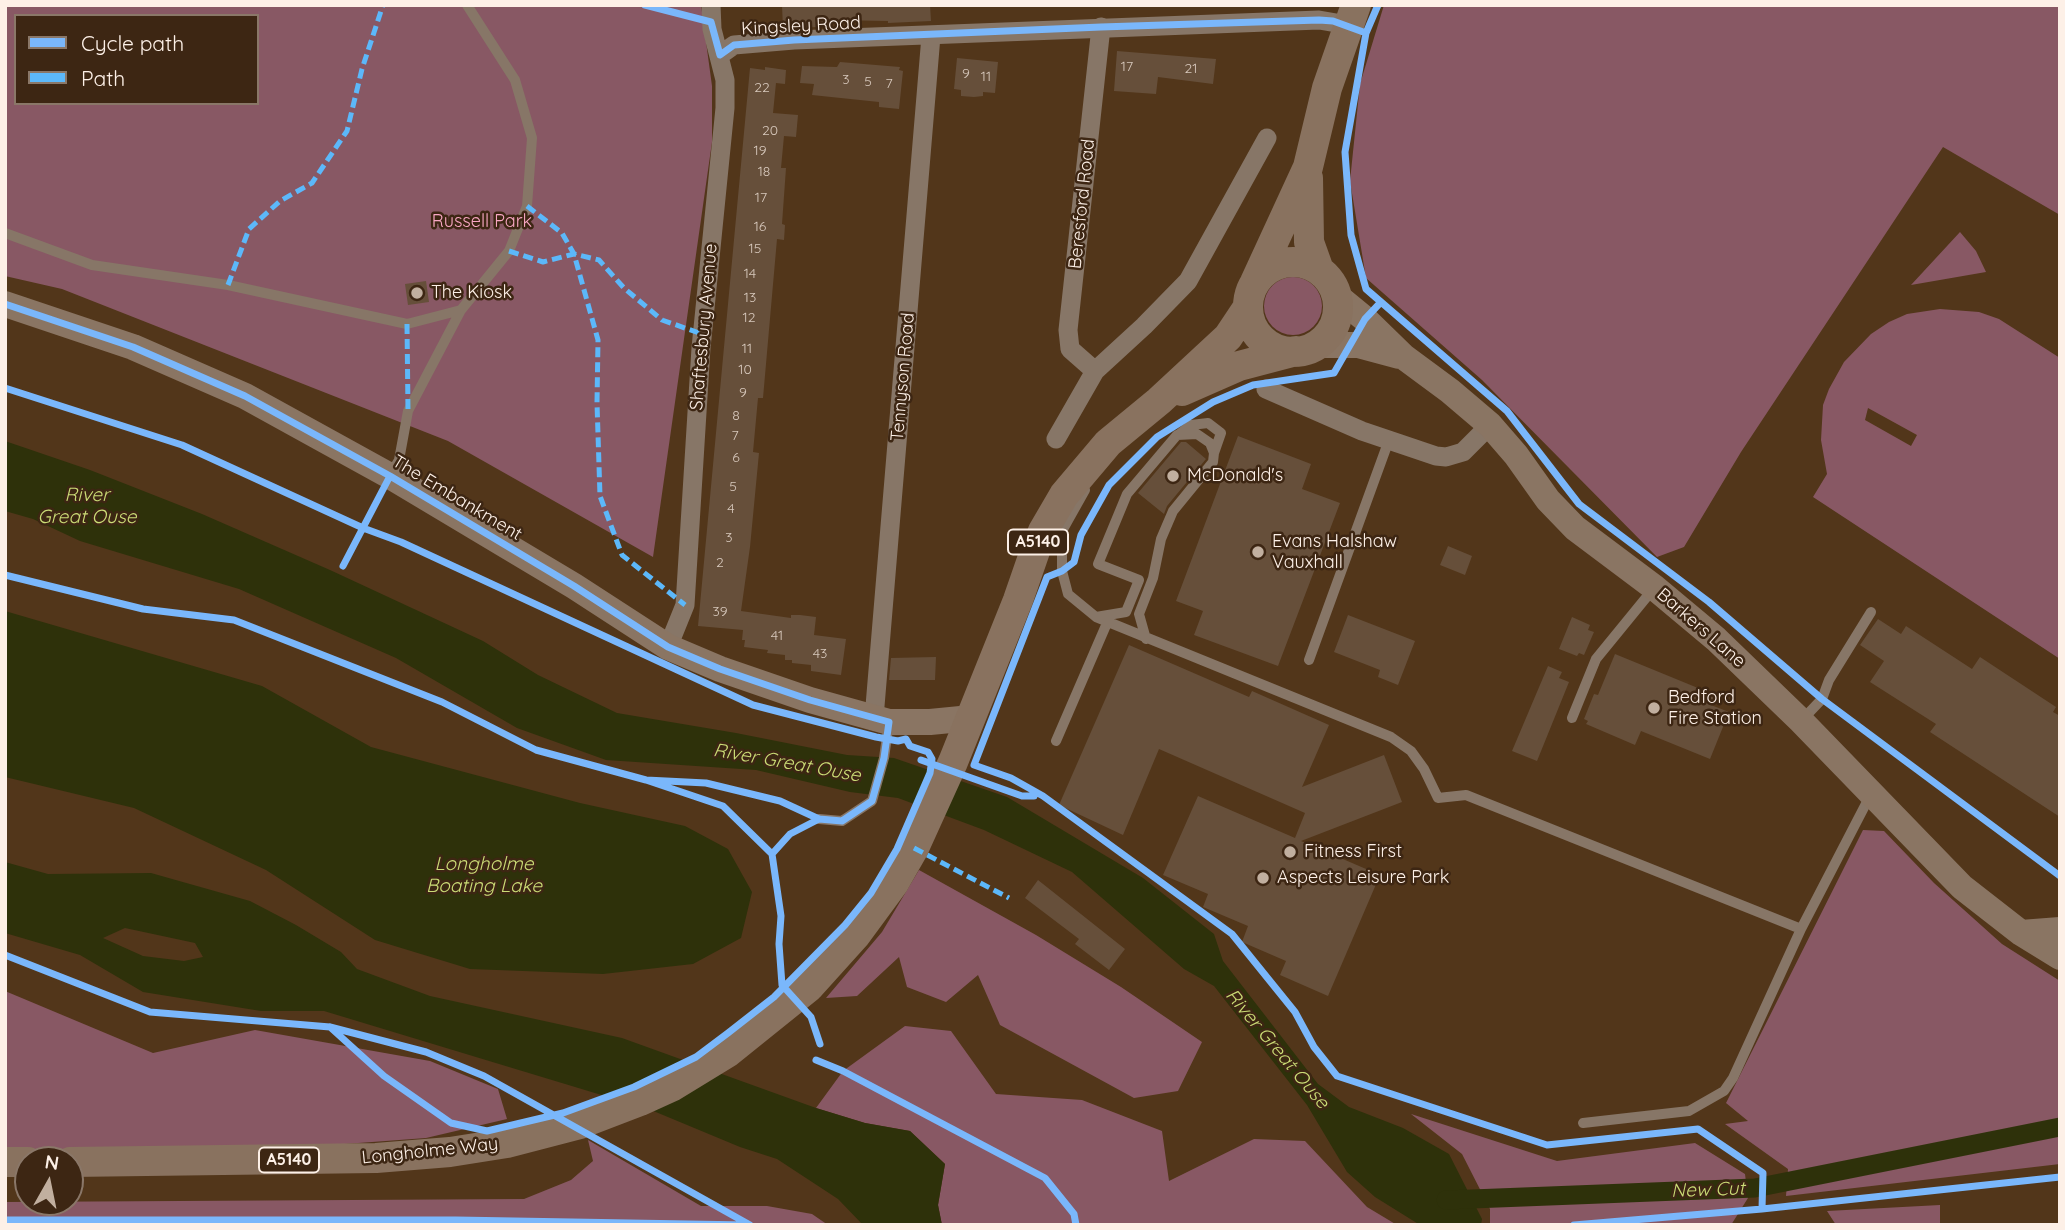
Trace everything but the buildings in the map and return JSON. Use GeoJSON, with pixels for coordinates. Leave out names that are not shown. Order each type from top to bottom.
{"type":"FeatureCollection","features":[{"type":"Feature","properties":{"kind":"main road","name":"A5140"},"geometry":{"type":"LineString","coordinates":[[971,718],[1043,531],[1079,475],[1108,443],[1159,401],[1228,337],[1252,295],[1308,167],[1327,88],[1352,15]]}},
{"type":"Feature","properties":{"kind":"main road","name":"A5140"},"geometry":{"type":"LineString","coordinates":[[1308,167],[1309,242],[1319,271]]}},
{"type":"Feature","properties":{"kind":"main road"},"geometry":{"type":"LineString","coordinates":[[1285,263],[1309,265],[1327,277],[1336,296],[1336,318],[1325,338],[1306,348],[1273,346],[1255,330],[1252,295],[1265,272],[1285,263]]}},
{"type":"Feature","properties":{"kind":"main road","name":"A5140"},"geometry":{"type":"LineString","coordinates":[[1159,401],[1239,366],[1306,348]]}},
{"type":"Feature","properties":{"kind":"main road","name":"Longholme Way"},"geometry":{"type":"LineString","coordinates":[[84,1162],[376,1158],[450,1152],[507,1143],[600,1117],[691,1076],[727,1053],[808,987],[834,961],[876,910],[894,883],[927,821],[971,718]]}},
{"type":"Feature","properties":{"kind":"street","name":"Shaftesbury Avenue"},"geometry":{"type":"LineString","coordinates":[[668,647],[685,605],[701,348],[725,108],[725,80],[712,29],[710,5]]}},
{"type":"Feature","properties":{"kind":"street","name":"Kingsley Road"},"geometry":{"type":"LineString","coordinates":[[720,55],[734,45],[1101,27],[1319,20],[1352,15]]}},
{"type":"Feature","properties":{"kind":"street","name":"Beresford Road"},"geometry":{"type":"LineString","coordinates":[[1095,371],[1070,349],[1068,330],[1101,27]]}},
{"type":"Feature","properties":{"kind":"street","name":"Tennyson Road"},"geometry":{"type":"LineString","coordinates":[[881,720],[931,36]]}},
{"type":"Feature","properties":{"kind":"street"},"geometry":{"type":"LineString","coordinates":[[1056,439],[1095,371],[1188,281],[1267,138]]}},
{"type":"Feature","properties":{"kind":"street","name":"Barkers Lane"},"geometry":{"type":"LineString","coordinates":[[1336,296],[1404,357],[1451,391],[1490,425],[1516,455],[1548,500],[1574,528],[1655,588],[1716,639],[1801,721],[1962,887],[2021,933],[2060,957]]}},
{"type":"Feature","properties":{"kind":"street","name":"The Embankment"},"geometry":{"type":"LineString","coordinates":[[5,304],[133,347],[245,396],[390,476],[574,586],[668,647],[720,669],[784,691],[881,720],[929,722],[971,718]]}},
{"type":"Feature","properties":{"kind":"street","name":"Barkers Lane"},"geometry":{"type":"LineString","coordinates":[[1306,348],[1359,345],[1404,357]]}},
{"type":"Feature","properties":{"kind":"street"},"geometry":{"type":"LineString","coordinates":[[1266,389],[1362,431],[1446,457],[1463,452],[1490,425]]}},
{"type":"Feature","properties":{"kind":"street"},"geometry":{"type":"LineString","coordinates":[[2021,933],[2060,930]]}},
{"type":"Feature","properties":{"kind":"lane"},"geometry":{"type":"LineString","coordinates":[[390,476],[399,460],[408,411],[461,310],[509,251],[527,206],[532,138],[515,80],[467,5]]}},
{"type":"Feature","properties":{"kind":"lane"},"geometry":{"type":"LineString","coordinates":[[5,233],[92,265],[228,285],[407,324],[461,310]]}},
{"type":"Feature","properties":{"kind":"lane"},"geometry":{"type":"LineString","coordinates":[[1096,617],[1126,611],[1139,580],[1098,564],[1128,494],[1177,435],[1191,425],[1208,423],[1221,433],[1213,462],[1173,511],[1161,539],[1153,578],[1139,614],[1146,639]]}},
{"type":"Feature","properties":{"kind":"lane"},"geometry":{"type":"LineString","coordinates":[[1177,435],[1197,434],[1210,443],[1214,453]]}},
{"type":"Feature","properties":{"kind":"lane"},"geometry":{"type":"LineString","coordinates":[[1309,660],[1389,440]]}},
{"type":"Feature","properties":{"kind":"lane"},"geometry":{"type":"LineString","coordinates":[[1108,443],[1062,531],[1062,571],[1068,594],[1096,617],[1107,624],[1391,737],[1410,751],[1424,769],[1438,798],[1466,794],[1801,929]]}},
{"type":"Feature","properties":{"kind":"lane"},"geometry":{"type":"LineString","coordinates":[[1572,718],[1596,659],[1655,588]]}},
{"type":"Feature","properties":{"kind":"lane"},"geometry":{"type":"LineString","coordinates":[[1801,721],[1822,699],[1829,680],[1871,612]]}},
{"type":"Feature","properties":{"kind":"lane"},"geometry":{"type":"LineString","coordinates":[[1056,741],[1107,624]]}},
{"type":"Feature","properties":{"kind":"lane"},"geometry":{"type":"LineString","coordinates":[[820,819],[842,821],[872,801],[884,758],[881,720]]}},
{"type":"Feature","properties":{"kind":"lane"},"geometry":{"type":"LineString","coordinates":[[1583,1123],[1689,1111],[1718,1096],[1732,1078],[1801,929],[1871,793]]}},
{"type":"Feature","properties":{"kind":"green space","name":"Russell Park"},"geometry":{"type":"Polygon","coordinates":[[[5,5],[701,5],[712,86],[712,142],[653,557],[448,441],[62,289],[5,276],[5,5]]]}},
{"type":"Feature","properties":{"kind":"green space"},"geometry":{"type":"Polygon","coordinates":[[[1384,5],[2060,5],[2060,215],[1943,147],[1741,452],[1684,547],[1657,557],[1482,380],[1366,278],[1350,181],[1360,84],[1384,5]]]}},
{"type":"Feature","properties":{"kind":"green space"},"geometry":{"type":"Polygon","coordinates":[[[1960,232],[1976,251],[1986,272],[1911,285],[1960,232]]]}},
{"type":"Feature","properties":{"kind":"green space"},"geometry":{"type":"Polygon","coordinates":[[[1287,277],[1299,277],[1314,285],[1322,300],[1322,312],[1314,327],[1299,335],[1287,335],[1272,327],[1264,312],[1264,300],[1272,285],[1287,277]]]}},
{"type":"Feature","properties":{"kind":"green space"},"geometry":{"type":"Polygon","coordinates":[[[1940,309],[1979,312],[1999,319],[2060,358],[2060,659],[1813,497],[1827,474],[1821,440],[1823,405],[1829,389],[1844,362],[1871,334],[1907,314],[1940,309]],[[1868,408],[1865,420],[1911,446],[1917,435],[1868,408]]]}},
{"type":"Feature","properties":{"kind":"green space"},"geometry":{"type":"Polygon","coordinates":[[[1863,830],[1884,831],[1934,883],[2002,944],[2060,981],[2060,1164],[1786,1196],[1788,1169],[1725,1124],[1748,1121],[1726,1103],[1863,830]]]}},
{"type":"Feature","properties":{"kind":"green space"},"geometry":{"type":"Polygon","coordinates":[[[919,870],[1036,935],[1121,987],[1202,1042],[1178,1091],[1134,1098],[1000,1025],[978,975],[946,1002],[907,987],[899,957],[857,996],[826,998],[882,932],[919,870]]]}},
{"type":"Feature","properties":{"kind":"green space"},"geometry":{"type":"Polygon","coordinates":[[[5,991],[153,1053],[255,1030],[430,1061],[498,1089],[507,1119],[426,1138],[318,1146],[84,1150],[84,1146],[14,1146],[14,1151],[5,1151],[5,991]]]}},
{"type":"Feature","properties":{"kind":"green space"},"geometry":{"type":"Polygon","coordinates":[[[905,1026],[951,1031],[996,1094],[1082,1100],[1162,1131],[1169,1181],[1254,1139],[1305,1141],[1367,1207],[1397,1225],[942,1225],[938,1205],[945,1164],[910,1131],[865,1123],[816,1108],[843,1071],[905,1026]]]}},
{"type":"Feature","properties":{"kind":"green space"},"geometry":{"type":"Polygon","coordinates":[[[1411,1114],[1557,1161],[1695,1143],[1745,1174],[1748,1198],[1731,1225],[1490,1225],[1490,1209],[1462,1154],[1411,1114]]]}},
{"type":"Feature","properties":{"kind":"green space"},"geometry":{"type":"Polygon","coordinates":[[[588,1140],[701,1206],[767,1206],[812,1214],[828,1225],[5,1225],[5,1202],[14,1202],[14,1216],[84,1216],[84,1202],[524,1199],[571,1180],[593,1161],[588,1140]]]}},
{"type":"Feature","properties":{"kind":"green space"},"geometry":{"type":"Polygon","coordinates":[[[1940,1205],[1940,1225],[1836,1225],[1827,1211],[1940,1205]]]}},
{"type":"Feature","properties":{"kind":"water","name":"River Great Ouse"},"geometry":{"type":"Polygon","coordinates":[[[5,441],[90,470],[202,514],[330,570],[483,641],[538,675],[617,713],[847,755],[894,758],[1007,797],[1143,878],[1214,934],[1223,961],[1318,1084],[1349,1107],[1403,1128],[1449,1154],[1482,1219],[1481,1225],[1420,1225],[1375,1197],[1347,1172],[1307,1105],[1214,986],[1184,969],[1072,872],[984,830],[898,798],[850,792],[756,770],[606,760],[517,728],[396,658],[239,589],[80,541],[33,519],[5,511],[5,441]]]}},
{"type":"Feature","properties":{"kind":"water","name":"Longholme Boating Lake"},"geometry":{"type":"Polygon","coordinates":[[[5,611],[262,686],[371,747],[580,803],[685,826],[728,849],[752,892],[741,938],[693,964],[603,974],[470,969],[375,940],[266,870],[134,808],[5,777],[5,611]]]}},
{"type":"Feature","properties":{"kind":"water"},"geometry":{"type":"Polygon","coordinates":[[[5,862],[48,874],[151,873],[250,901],[341,952],[357,969],[430,996],[622,1038],[816,1108],[865,1123],[910,1131],[945,1164],[938,1205],[942,1225],[863,1225],[838,1199],[777,1159],[740,1147],[651,1110],[324,1011],[261,1011],[143,992],[80,955],[5,933],[5,862]],[[125,928],[103,938],[143,956],[184,961],[203,957],[195,943],[125,928]]]}},
{"type":"Feature","properties":{"kind":"waterway","name":"New Cut"},"geometry":{"type":"LineString","coordinates":[[1446,1200],[1755,1188],[2060,1127]]}},
{"type":"Feature","properties":{"kind":"marked path"},"geometry":{"type":"LineString","coordinates":[[228,285],[249,229],[280,201],[312,183],[347,131],[362,69],[383,5]]}},
{"type":"Feature","properties":{"kind":"marked path"},"geometry":{"type":"LineString","coordinates":[[527,206],[562,233],[574,254],[598,340],[600,496],[622,555],[685,605]]}},
{"type":"Feature","properties":{"kind":"marked path"},"geometry":{"type":"LineString","coordinates":[[509,251],[543,262],[574,254],[599,260],[624,288],[662,320],[702,334]]}},
{"type":"Feature","properties":{"kind":"marked path"},"geometry":{"type":"LineString","coordinates":[[407,324],[408,411]]}},
{"type":"Feature","properties":{"kind":"marked path"},"geometry":{"type":"LineString","coordinates":[[914,848],[1009,898]]}},
{"type":"Feature","properties":{"kind":"cycle path"},"geometry":{"type":"LineString","coordinates":[[645,5],[711,22],[720,55],[734,45],[794,40],[1101,27],[1319,20],[1333,21],[1366,33]]}},
{"type":"Feature","properties":{"kind":"cycle path"},"geometry":{"type":"LineString","coordinates":[[1378,5],[1366,33],[1345,152],[1351,235],[1366,289],[1507,411],[1579,504],[1709,602],[1822,699],[2060,876]]}},
{"type":"Feature","properties":{"kind":"cycle path"},"geometry":{"type":"LineString","coordinates":[[1381,302],[1365,319],[1334,373],[1253,385],[1213,402],[1157,437],[1109,485],[1081,535],[1074,562],[1047,577],[974,765],[1011,778],[1043,796],[1232,934],[1295,1012],[1314,1047],[1337,1076],[1547,1145],[1698,1129],[1763,1173],[1762,1209]]}},
{"type":"Feature","properties":{"kind":"cycle path"},"geometry":{"type":"LineString","coordinates":[[5,304],[133,347],[245,396],[390,476],[574,586],[668,647],[720,669],[810,700],[889,722],[884,758],[872,801],[842,821],[819,819],[780,801],[706,783],[646,780]]}},
{"type":"Feature","properties":{"kind":"cycle path"},"geometry":{"type":"LineString","coordinates":[[5,388],[182,445],[363,528],[401,542],[753,705],[876,737],[898,741],[906,739],[910,746],[928,752],[932,759],[930,773],[897,849],[871,893],[845,925],[774,997],[728,1033],[696,1057],[634,1087],[563,1113],[487,1131],[451,1123],[384,1076],[330,1027]]}},
{"type":"Feature","properties":{"kind":"cycle path"},"geometry":{"type":"LineString","coordinates":[[343,566],[390,476]]}},
{"type":"Feature","properties":{"kind":"cycle path"},"geometry":{"type":"LineString","coordinates":[[5,575],[143,609],[234,620],[442,702],[536,750],[646,780],[723,806],[772,854]]}},
{"type":"Feature","properties":{"kind":"cycle path"},"geometry":{"type":"LineString","coordinates":[[921,760],[1022,796],[1034,796]]}},
{"type":"Feature","properties":{"kind":"cycle path"},"geometry":{"type":"LineString","coordinates":[[819,819],[790,834],[772,854],[781,916],[779,944],[782,985],[811,1017],[820,1044]]}},
{"type":"Feature","properties":{"kind":"cycle path"},"geometry":{"type":"LineString","coordinates":[[5,955],[150,1012],[330,1027],[426,1052],[484,1076],[750,1225]]}},
{"type":"Feature","properties":{"kind":"cycle path"},"geometry":{"type":"LineString","coordinates":[[816,1060],[843,1071],[1045,1178],[1074,1214],[1076,1225]]}},
{"type":"Feature","properties":{"kind":"cycle path"},"geometry":{"type":"LineString","coordinates":[[1574,1225],[1762,1209],[2060,1177]]}},
{"type":"Feature","properties":{"kind":"cycle path"},"geometry":{"type":"LineString","coordinates":[[5,1220],[456,1220],[747,1225]]}},
{"type":"Feature","properties":{"kind":"place","name":"The Kiosk"},"geometry":{"type":"Point","coordinates":[417,293]}},
{"type":"Feature","properties":{"kind":"place","name":"McDonald's"},"geometry":{"type":"Point","coordinates":[1173,476]}},
{"type":"Feature","properties":{"kind":"place","name":"Evans Halshaw Vauxhall"},"geometry":{"type":"Point","coordinates":[1258,552]}},
{"type":"Feature","properties":{"kind":"place","name":"Bedford Fire Station"},"geometry":{"type":"Point","coordinates":[1654,708]}},
{"type":"Feature","properties":{"kind":"place","name":"Fitness First"},"geometry":{"type":"Point","coordinates":[1290,852]}},
{"type":"Feature","properties":{"kind":"place","name":"Aspects Leisure Park"},"geometry":{"type":"Point","coordinates":[1263,878]}}]}
